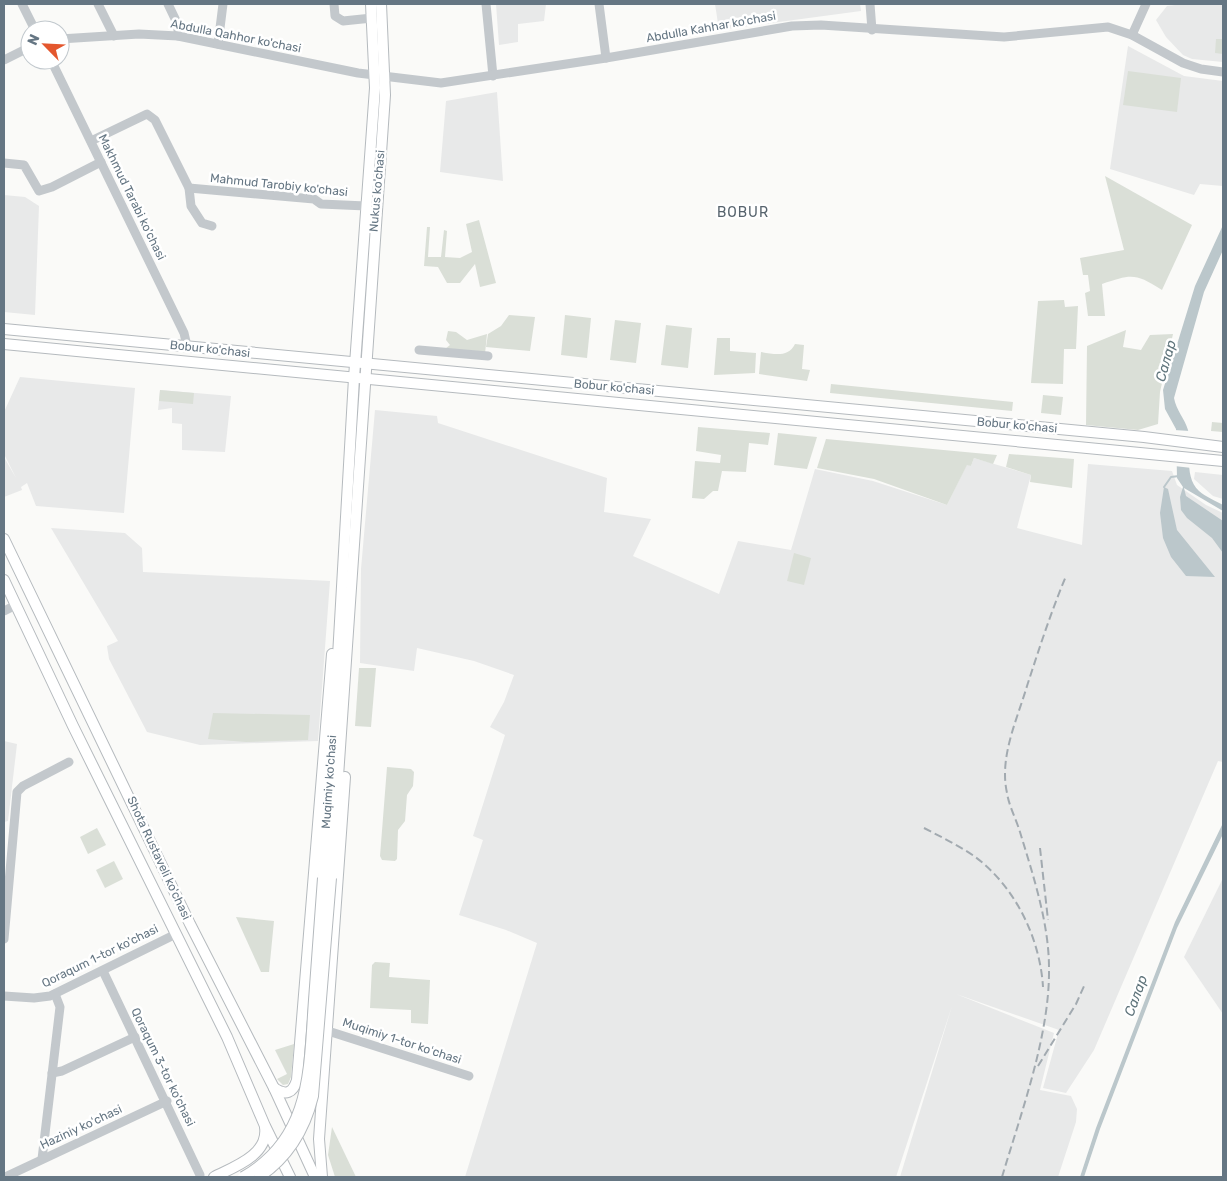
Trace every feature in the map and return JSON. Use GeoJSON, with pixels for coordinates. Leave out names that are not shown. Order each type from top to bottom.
{"type":"FeatureCollection","features":[{"type":"Feature","properties":{"kind":"main road","name":"Nukus ko'chasi"},"geometry":{"type":"LineString","coordinates":[[360,364],[366,206],[380,77],[371,4]]}},
{"type":"Feature","properties":{"kind":"main road","name":"Nukus ko'chasi"},"geometry":{"type":"LineString","coordinates":[[359,378],[380,77],[380,4]]}},
{"type":"Feature","properties":{"kind":"main road","name":"Bobur ko'chasi"},"geometry":{"type":"LineString","coordinates":[[4,330],[1144,437],[1223,447]]}},
{"type":"Feature","properties":{"kind":"main road","name":"Bobur ko'chasi"},"geometry":{"type":"LineString","coordinates":[[4,344],[1166,454],[1223,461]]}},
{"type":"Feature","properties":{"kind":"main road"},"geometry":{"type":"LineString","coordinates":[[215,365],[217,349]]}},
{"type":"Feature","properties":{"kind":"main road","name":"Muqimiy ko'chasi"},"geometry":{"type":"LineString","coordinates":[[259,1177],[275,1164],[291,1146],[306,1118],[313,1096],[359,378]]}},
{"type":"Feature","properties":{"kind":"main road"},"geometry":{"type":"LineString","coordinates":[[620,403],[615,394],[621,388]]}},
{"type":"Feature","properties":{"kind":"main road"},"geometry":{"type":"LineString","coordinates":[[1142,452],[1149,445],[1144,437]]}},
{"type":"Feature","properties":{"kind":"main road","name":"Shota Rustaveli ko'chasi"},"geometry":{"type":"LineString","coordinates":[[4,539],[215,974],[274,1088],[315,1177]]}},
{"type":"Feature","properties":{"kind":"main road"},"geometry":{"type":"LineString","coordinates":[[322,1177],[319,1139],[351,685],[347,577]]}},
{"type":"Feature","properties":{"kind":"main road"},"geometry":{"type":"LineString","coordinates":[[274,1088],[284,1093],[293,1089],[297,1080],[329,682],[347,577]]}},
{"type":"Feature","properties":{"kind":"main road","name":"Shota Rustaveli ko'chasi"},"geometry":{"type":"LineString","coordinates":[[4,580],[73,726],[227,1037],[265,1126],[290,1177]]}},
{"type":"Feature","properties":{"kind":"main road","name":"Muqimiy ko'chasi"},"geometry":{"type":"LineString","coordinates":[[243,1177],[263,1164],[284,1141],[296,1121],[305,1095],[327,878]]}},
{"type":"Feature","properties":{"kind":"main road"},"geometry":{"type":"LineString","coordinates":[[299,1051],[312,1061],[321,1059],[326,1053]]}},
{"type":"Feature","properties":{"kind":"main road"},"geometry":{"type":"LineString","coordinates":[[214,1177],[229,1175],[257,1152],[265,1138],[265,1126]]}},
{"type":"Feature","properties":{"kind":"street"},"geometry":{"type":"LineString","coordinates":[[22,4],[29,20]]}},
{"type":"Feature","properties":{"kind":"street"},"geometry":{"type":"LineString","coordinates":[[98,4],[114,36]]}},
{"type":"Feature","properties":{"kind":"street"},"geometry":{"type":"LineString","coordinates":[[168,4],[178,25],[178,36]]}},
{"type":"Feature","properties":{"kind":"street"},"geometry":{"type":"LineString","coordinates":[[218,44],[223,4]]}},
{"type":"Feature","properties":{"kind":"street"},"geometry":{"type":"LineString","coordinates":[[334,4],[335,16],[344,21],[372,18]]}},
{"type":"Feature","properties":{"kind":"street"},"geometry":{"type":"LineString","coordinates":[[486,4],[493,76]]}},
{"type":"Feature","properties":{"kind":"street"},"geometry":{"type":"LineString","coordinates":[[599,4],[606,58]]}},
{"type":"Feature","properties":{"kind":"street"},"geometry":{"type":"LineString","coordinates":[[870,4],[872,30]]}},
{"type":"Feature","properties":{"kind":"street"},"geometry":{"type":"LineString","coordinates":[[1132,35],[1146,4]]}},
{"type":"Feature","properties":{"kind":"street","name":"Abdulla Kahhar ko'chasi"},"geometry":{"type":"LineString","coordinates":[[380,77],[441,83],[606,58],[792,26],[821,25],[872,30],[1004,37],[1104,26],[1132,35],[1183,62],[1201,69],[1223,72]]}},
{"type":"Feature","properties":{"kind":"street","name":"Abdulla Qahhor ko'chasi"},"geometry":{"type":"LineString","coordinates":[[70,38],[139,34],[178,36],[380,77]]}},
{"type":"Feature","properties":{"kind":"street"},"geometry":{"type":"LineString","coordinates":[[4,60],[20,52]]}},
{"type":"Feature","properties":{"kind":"street","name":"Makhmud Tarabi ko'chasi"},"geometry":{"type":"LineString","coordinates":[[56,70],[184,333],[187,346]]}},
{"type":"Feature","properties":{"kind":"street"},"geometry":{"type":"LineString","coordinates":[[91,142],[147,114],[155,120],[189,188],[192,206],[202,222],[212,226]]}},
{"type":"Feature","properties":{"kind":"street"},"geometry":{"type":"LineString","coordinates":[[4,163],[24,165],[39,191],[52,187],[101,162]]}},
{"type":"Feature","properties":{"kind":"street","name":"Mahmud Tarobiy ko'chasi"},"geometry":{"type":"LineString","coordinates":[[189,188],[314,199],[321,204],[366,206]]}},
{"type":"Feature","properties":{"kind":"street"},"geometry":{"type":"LineString","coordinates":[[419,350],[488,356]]}},
{"type":"Feature","properties":{"kind":"street"},"geometry":{"type":"LineString","coordinates":[[4,611],[16,605]]}},
{"type":"Feature","properties":{"kind":"street"},"geometry":{"type":"LineString","coordinates":[[4,939],[16,792],[23,786],[69,762]]}},
{"type":"Feature","properties":{"kind":"street","name":"Qoraqum 1-tor ko'chasi"},"geometry":{"type":"LineString","coordinates":[[4,996],[40,998],[55,994],[176,934]]}},
{"type":"Feature","properties":{"kind":"street","name":"Qoraqum 3-tor ko'chasi"},"geometry":{"type":"LineString","coordinates":[[103,971],[167,1101],[200,1175]]}},
{"type":"Feature","properties":{"kind":"street"},"geometry":{"type":"LineString","coordinates":[[42,1159],[60,1007],[55,994]]}},
{"type":"Feature","properties":{"kind":"street","name":"Muqimiy 1-tor koʻchasi"},"geometry":{"type":"LineString","coordinates":[[328,1031],[469,1076]]}},
{"type":"Feature","properties":{"kind":"street"},"geometry":{"type":"LineString","coordinates":[[52,1073],[62,1071],[135,1037]]}},
{"type":"Feature","properties":{"kind":"street","name":"Haziniy koʻchasi"},"geometry":{"type":"LineString","coordinates":[[5,1177],[167,1101]]}},
{"type":"Feature","properties":{"kind":"shaded area"},"geometry":{"type":"Polygon","coordinates":[[[496,4],[546,4],[544,21],[518,24],[518,42],[499,45],[496,4]]]}},
{"type":"Feature","properties":{"kind":"shaded area"},"geometry":{"type":"Polygon","coordinates":[[[715,4],[860,4],[861,11],[719,30],[715,4]]]}},
{"type":"Feature","properties":{"kind":"shaded area"},"geometry":{"type":"Polygon","coordinates":[[[1223,4],[1223,62],[1192,59],[1183,55],[1166,37],[1156,20],[1167,6],[1223,4]]]}},
{"type":"Feature","properties":{"kind":"shaded area"},"geometry":{"type":"Polygon","coordinates":[[[1216,39],[1223,39],[1223,54],[1215,53],[1216,39]]]}},
{"type":"Feature","properties":{"kind":"shaded area"},"geometry":{"type":"Polygon","coordinates":[[[1128,46],[1184,76],[1223,81],[1223,186],[1200,184],[1194,195],[1110,169],[1128,46]]]}},
{"type":"Feature","properties":{"kind":"shaded area"},"geometry":{"type":"Polygon","coordinates":[[[1128,71],[1181,78],[1177,112],[1123,105],[1128,71]]]}},
{"type":"Feature","properties":{"kind":"shaded area"},"geometry":{"type":"Polygon","coordinates":[[[497,92],[503,181],[440,172],[446,101],[497,92]]]}},
{"type":"Feature","properties":{"kind":"shaded area"},"geometry":{"type":"Polygon","coordinates":[[[1105,176],[1192,225],[1162,290],[1145,280],[1133,277],[1120,278],[1102,284],[1105,316],[1088,316],[1085,293],[1090,291],[1088,275],[1083,275],[1080,258],[1124,250],[1105,176]]]}},
{"type":"Feature","properties":{"kind":"shaded area"},"geometry":{"type":"Polygon","coordinates":[[[4,195],[25,197],[39,206],[35,315],[4,312],[4,195]]]}},
{"type":"Feature","properties":{"kind":"shaded area"},"geometry":{"type":"Polygon","coordinates":[[[479,220],[496,283],[480,287],[475,264],[460,283],[447,283],[438,267],[424,266],[427,227],[430,227],[428,257],[441,257],[444,230],[447,231],[445,257],[460,258],[472,252],[466,224],[479,220]]]}},
{"type":"Feature","properties":{"kind":"shaded area","name":"Салар"},"geometry":{"type":"Polygon","coordinates":[[[1223,225],[1223,250],[1204,292],[1174,398],[1188,430],[1189,462],[1194,485],[1199,491],[1223,505],[1223,511],[1184,488],[1186,496],[1223,521],[1223,553],[1212,538],[1187,518],[1181,510],[1180,497],[1183,487],[1177,478],[1176,429],[1165,409],[1163,390],[1195,286],[1223,225]]]}},
{"type":"Feature","properties":{"kind":"shaded area"},"geometry":{"type":"Polygon","coordinates":[[[1064,300],[1065,307],[1078,306],[1076,349],[1064,349],[1063,384],[1031,383],[1038,301],[1064,300]]]}},
{"type":"Feature","properties":{"kind":"shaded area"},"geometry":{"type":"Polygon","coordinates":[[[509,315],[535,317],[530,351],[486,347],[488,334],[501,326],[509,315]]]}},
{"type":"Feature","properties":{"kind":"shaded area"},"geometry":{"type":"Polygon","coordinates":[[[565,315],[591,318],[587,358],[561,355],[565,315]]]}},
{"type":"Feature","properties":{"kind":"shaded area"},"geometry":{"type":"Polygon","coordinates":[[[615,320],[641,323],[636,363],[610,360],[615,320]]]}},
{"type":"Feature","properties":{"kind":"shaded area"},"geometry":{"type":"Polygon","coordinates":[[[666,325],[692,328],[688,368],[661,365],[666,325]]]}},
{"type":"Feature","properties":{"kind":"shaded area"},"geometry":{"type":"Polygon","coordinates":[[[1126,330],[1123,347],[1141,350],[1150,335],[1173,334],[1160,392],[1158,424],[1138,430],[1086,425],[1087,346],[1126,330]]]}},
{"type":"Feature","properties":{"kind":"shaded area"},"geometry":{"type":"Polygon","coordinates":[[[448,331],[456,332],[467,340],[487,334],[485,354],[445,349],[450,345],[446,340],[448,331]]]}},
{"type":"Feature","properties":{"kind":"shaded area"},"geometry":{"type":"Polygon","coordinates":[[[717,338],[730,338],[730,351],[756,353],[755,373],[714,375],[717,338]]]}},
{"type":"Feature","properties":{"kind":"shaded area"},"geometry":{"type":"Polygon","coordinates":[[[795,344],[804,345],[802,369],[810,370],[807,381],[759,374],[761,352],[785,353],[795,344]]]}},
{"type":"Feature","properties":{"kind":"shaded area"},"geometry":{"type":"Polygon","coordinates":[[[20,377],[135,388],[124,513],[36,506],[27,483],[21,487],[22,490],[4,497],[4,457],[16,478],[4,454],[4,412],[20,377]]]}},
{"type":"Feature","properties":{"kind":"shaded area"},"geometry":{"type":"Polygon","coordinates":[[[831,384],[1013,402],[1012,411],[830,393],[831,384]]]}},
{"type":"Feature","properties":{"kind":"shaded area"},"geometry":{"type":"Polygon","coordinates":[[[160,390],[231,396],[225,452],[182,450],[182,424],[172,423],[172,408],[158,410],[160,390]]]}},
{"type":"Feature","properties":{"kind":"shaded area"},"geometry":{"type":"Polygon","coordinates":[[[160,390],[194,393],[193,404],[159,401],[160,390]]]}},
{"type":"Feature","properties":{"kind":"shaded area"},"geometry":{"type":"Polygon","coordinates":[[[1043,395],[1063,397],[1061,415],[1041,413],[1043,395]]]}},
{"type":"Feature","properties":{"kind":"shaded area"},"geometry":{"type":"Polygon","coordinates":[[[375,410],[437,416],[438,423],[607,478],[604,512],[651,519],[633,556],[719,594],[738,541],[791,550],[815,469],[873,481],[947,505],[967,464],[971,466],[974,458],[1031,475],[1017,528],[1082,545],[1088,464],[1172,471],[1177,485],[1206,505],[1223,513],[1223,762],[1218,761],[1094,1050],[1066,1093],[1043,1088],[1059,1030],[956,994],[1054,1033],[1040,1090],[1071,1096],[1077,1109],[1076,1122],[1058,1177],[900,1177],[952,1006],[896,1177],[465,1177],[537,943],[506,930],[459,915],[483,840],[473,836],[505,735],[490,727],[504,702],[514,675],[474,661],[417,648],[414,671],[360,663],[361,569],[375,410]]]}},
{"type":"Feature","properties":{"kind":"shaded area"},"geometry":{"type":"Polygon","coordinates":[[[1212,422],[1223,423],[1223,432],[1211,431],[1212,422]]]}},
{"type":"Feature","properties":{"kind":"shaded area"},"geometry":{"type":"Polygon","coordinates":[[[698,427],[770,433],[768,445],[749,443],[746,472],[722,471],[718,491],[713,491],[704,499],[692,498],[695,461],[720,463],[721,455],[696,451],[698,427]]]}},
{"type":"Feature","properties":{"kind":"shaded area"},"geometry":{"type":"Polygon","coordinates":[[[778,433],[817,437],[807,469],[774,465],[778,433]]]}},
{"type":"Feature","properties":{"kind":"shaded area"},"geometry":{"type":"Polygon","coordinates":[[[826,439],[997,455],[993,464],[974,458],[971,466],[967,465],[947,505],[874,479],[817,468],[826,439]]]}},
{"type":"Feature","properties":{"kind":"shaded area"},"geometry":{"type":"Polygon","coordinates":[[[1009,454],[1074,459],[1072,488],[1030,482],[1031,475],[1006,467],[1009,454]]]}},
{"type":"Feature","properties":{"kind":"shaded area"},"geometry":{"type":"Polygon","coordinates":[[[1195,472],[1223,475],[1223,499],[1213,496],[1194,479],[1195,472]]]}},
{"type":"Feature","properties":{"kind":"shaded area"},"geometry":{"type":"Polygon","coordinates":[[[1164,487],[1168,489],[1177,530],[1215,577],[1186,576],[1171,557],[1163,538],[1160,513],[1164,487]]]}},
{"type":"Feature","properties":{"kind":"shaded area"},"geometry":{"type":"Polygon","coordinates":[[[51,528],[125,533],[142,548],[143,572],[330,581],[318,741],[200,745],[147,732],[109,659],[107,646],[118,641],[51,528]]]}},
{"type":"Feature","properties":{"kind":"shaded area"},"geometry":{"type":"Polygon","coordinates":[[[794,553],[811,558],[804,585],[787,581],[794,553]]]}},
{"type":"Feature","properties":{"kind":"shaded area"},"geometry":{"type":"Polygon","coordinates":[[[359,668],[376,668],[371,727],[355,726],[359,668]]]}},
{"type":"Feature","properties":{"kind":"shaded area"},"geometry":{"type":"Polygon","coordinates":[[[213,713],[310,715],[308,740],[246,742],[208,739],[213,713]]]}},
{"type":"Feature","properties":{"kind":"shaded area"},"geometry":{"type":"Polygon","coordinates":[[[4,741],[17,744],[8,821],[4,822],[4,741]]]}},
{"type":"Feature","properties":{"kind":"shaded area"},"geometry":{"type":"Polygon","coordinates":[[[387,767],[411,769],[414,772],[413,786],[407,795],[405,821],[398,830],[397,859],[395,861],[382,860],[380,856],[387,767]]]}},
{"type":"Feature","properties":{"kind":"shaded area","name":"Салар"},"geometry":{"type":"Polygon","coordinates":[[[1223,823],[1223,834],[1177,928],[1100,1129],[1084,1177],[1080,1177],[1096,1128],[1175,922],[1223,823]]]}},
{"type":"Feature","properties":{"kind":"shaded area"},"geometry":{"type":"Polygon","coordinates":[[[97,828],[106,845],[88,854],[80,837],[97,828]]]}},
{"type":"Feature","properties":{"kind":"shaded area"},"geometry":{"type":"Polygon","coordinates":[[[114,861],[123,879],[105,888],[96,870],[114,861]]]}},
{"type":"Feature","properties":{"kind":"shaded area"},"geometry":{"type":"Polygon","coordinates":[[[1223,878],[1223,1014],[1184,957],[1223,878]]]}},
{"type":"Feature","properties":{"kind":"shaded area"},"geometry":{"type":"Polygon","coordinates":[[[236,917],[274,921],[269,972],[261,972],[236,917]]]}},
{"type":"Feature","properties":{"kind":"shaded area"},"geometry":{"type":"Polygon","coordinates":[[[375,962],[390,963],[389,977],[430,980],[428,1024],[411,1023],[411,1010],[370,1008],[372,965],[375,962]]]}},
{"type":"Feature","properties":{"kind":"shaded area"},"geometry":{"type":"Polygon","coordinates":[[[294,1044],[291,1077],[288,1084],[283,1085],[277,1079],[287,1074],[275,1050],[294,1044]]]}},
{"type":"Feature","properties":{"kind":"shaded area"},"geometry":{"type":"Polygon","coordinates":[[[332,1127],[356,1177],[335,1177],[328,1155],[332,1127]]]}},
{"type":"Feature","properties":{"kind":"pier"},"geometry":{"type":"Polygon","coordinates":[[[1174,430],[1190,431],[1192,468],[1174,466],[1174,430]]]}},
{"type":"Feature","properties":{"kind":"waterway"},"geometry":{"type":"LineString","coordinates":[[1164,487],[1171,477],[1179,476]]}},
{"type":"Feature","properties":{"kind":"railway"},"geometry":{"type":"LineString","coordinates":[[1002,1177],[1040,1047],[1048,994],[1049,968],[1043,917],[1030,865],[1008,798],[1005,766],[1014,725],[1045,631],[1066,576]]}},
{"type":"Feature","properties":{"kind":"railway"},"geometry":{"type":"LineString","coordinates":[[924,828],[974,856],[1002,882],[1023,914],[1031,932],[1037,950],[1043,987]]}},
{"type":"Feature","properties":{"kind":"railway"},"geometry":{"type":"LineString","coordinates":[[1040,848],[1048,920]]}},
{"type":"Feature","properties":{"kind":"railway"},"geometry":{"type":"LineString","coordinates":[[1038,1066],[1076,1004],[1085,984]]}},
{"type":"Feature","properties":{"kind":"district","name":"BOBUR"},"geometry":{"type":"Point","coordinates":[743,212]}}]}
